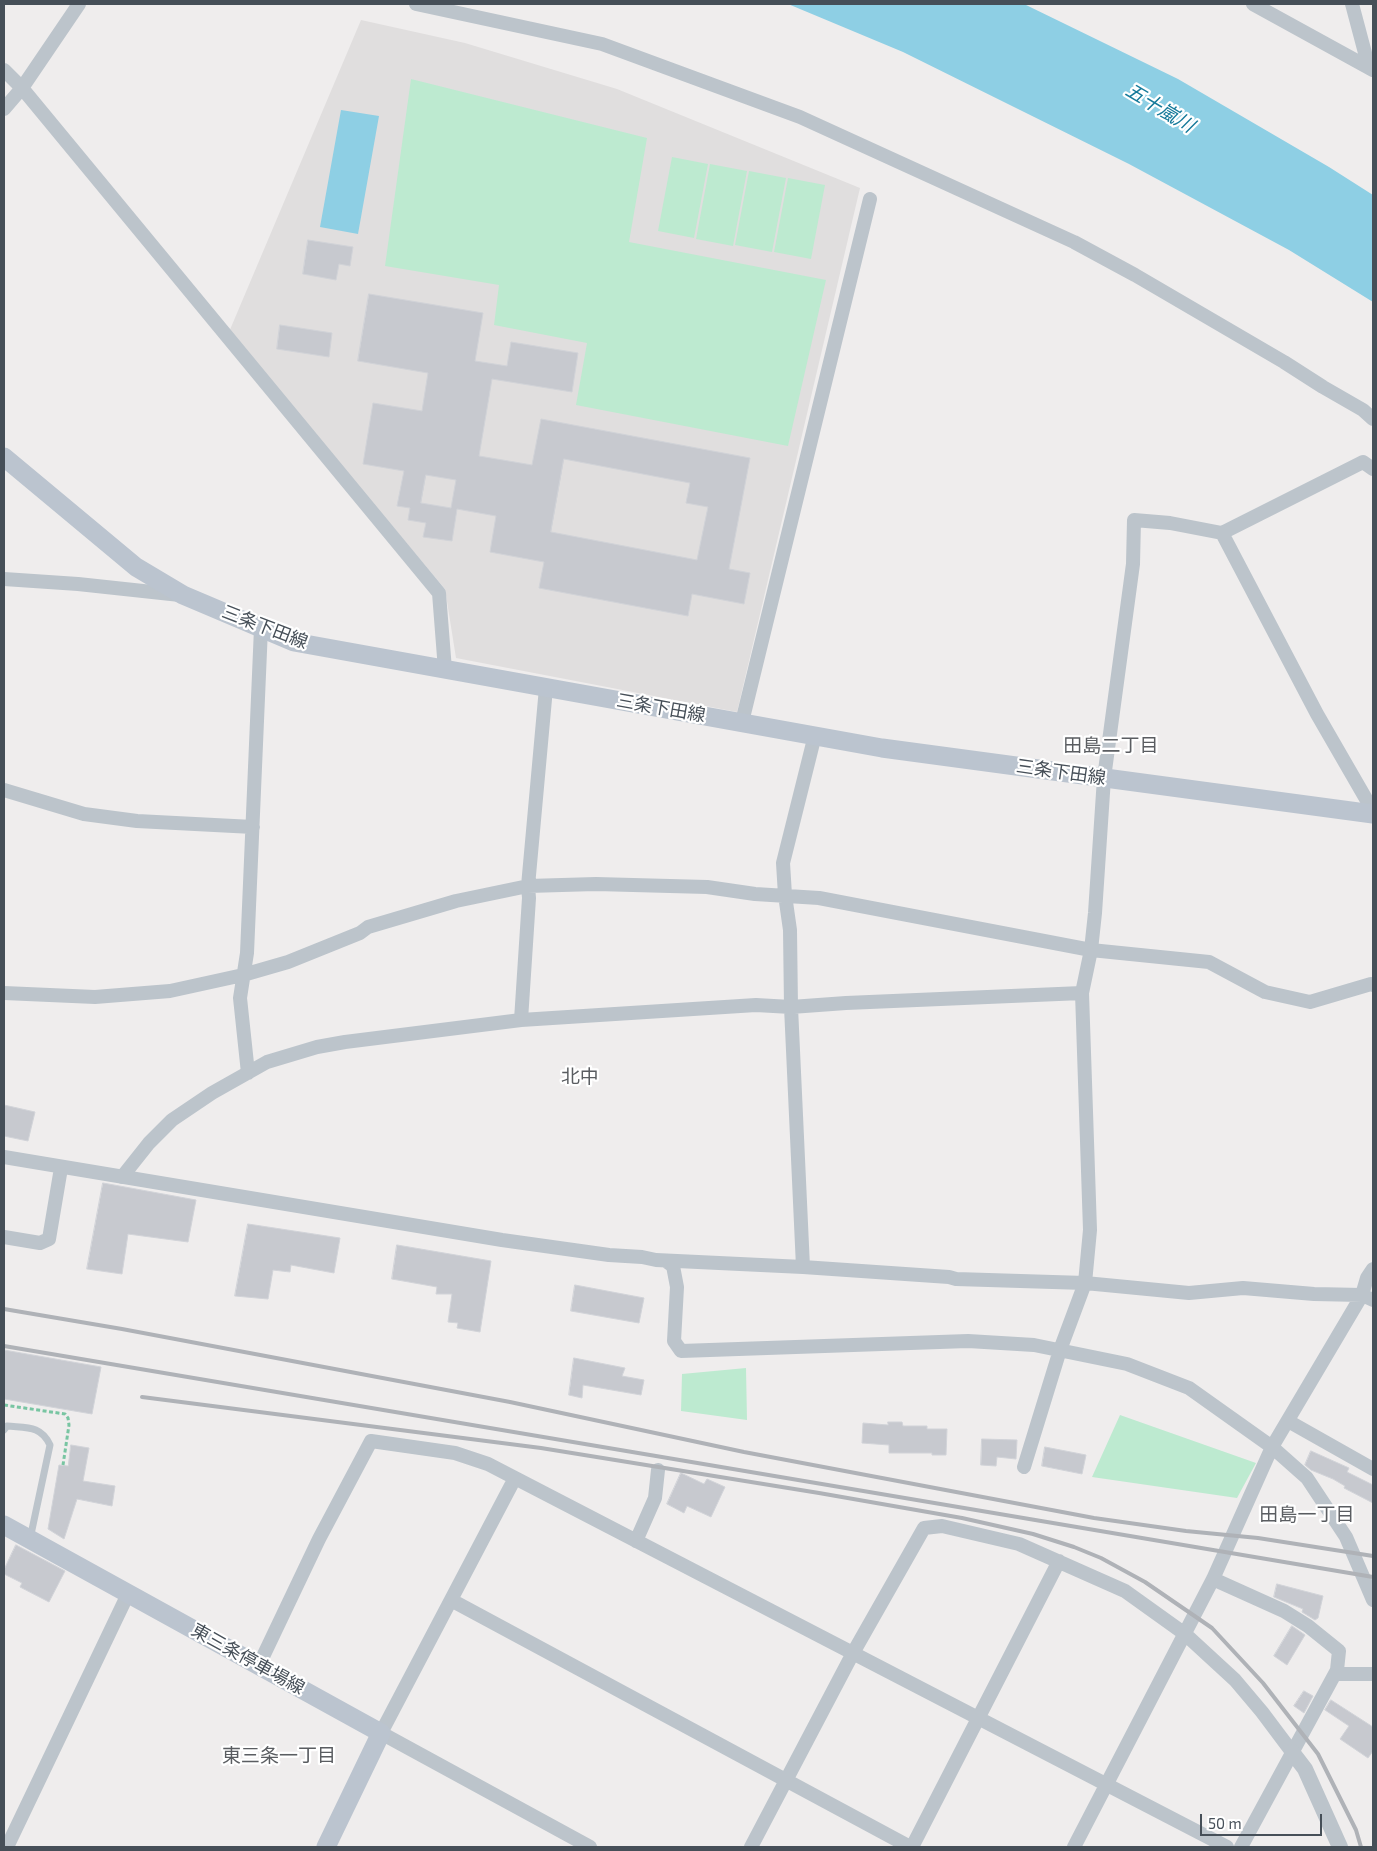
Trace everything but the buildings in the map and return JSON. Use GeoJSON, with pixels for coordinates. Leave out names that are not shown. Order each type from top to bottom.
{"type":"FeatureCollection","features":[{"type":"Feature","properties":{"kind":"main road","name":"三条下田線"},"geometry":{"type":"LineString","coordinates":[[4,458],[136,568],[183,595],[294,642],[882,748],[1373,812]]}},
{"type":"Feature","properties":{"kind":"main road","name":"東三条停車場線"},"geometry":{"type":"LineString","coordinates":[[6,1532],[30,1539],[381,1733]]}},
{"type":"Feature","properties":{"kind":"main road"},"geometry":{"type":"LineString","coordinates":[[326,1847],[381,1733]]}},
{"type":"Feature","properties":{"kind":"street"},"geometry":{"type":"LineString","coordinates":[[4,109],[22,88],[79,4]]}},
{"type":"Feature","properties":{"kind":"street"},"geometry":{"type":"LineString","coordinates":[[416,4],[602,44],[800,117],[1074,242],[1135,275],[1284,362],[1322,387],[1363,410],[1373,419]]}},
{"type":"Feature","properties":{"kind":"street"},"geometry":{"type":"LineString","coordinates":[[1253,4],[1371,69]]}},
{"type":"Feature","properties":{"kind":"street"},"geometry":{"type":"LineString","coordinates":[[1352,4],[1371,69]]}},
{"type":"Feature","properties":{"kind":"street"},"geometry":{"type":"LineString","coordinates":[[4,70],[22,88],[440,592],[445,670]]}},
{"type":"Feature","properties":{"kind":"street"},"geometry":{"type":"LineString","coordinates":[[742,722],[870,199]]}},
{"type":"Feature","properties":{"kind":"street"},"geometry":{"type":"LineString","coordinates":[[1024,1467],[1060,1350],[1085,1283],[1090,1230],[1082,993],[1091,950],[1104,778],[1133,564],[1134,520],[1170,523],[1222,533],[1363,462],[1373,468]]}},
{"type":"Feature","properties":{"kind":"street"},"geometry":{"type":"LineString","coordinates":[[1222,533],[1317,714],[1373,812]]}},
{"type":"Feature","properties":{"kind":"street"},"geometry":{"type":"LineString","coordinates":[[4,579],[78,584],[183,595]]}},
{"type":"Feature","properties":{"kind":"street"},"geometry":{"type":"LineString","coordinates":[[248,1073],[240,998],[246,953],[261,628]]}},
{"type":"Feature","properties":{"kind":"street"},"geometry":{"type":"LineString","coordinates":[[521,1020],[529,898],[528,886],[546,688]]}},
{"type":"Feature","properties":{"kind":"street"},"geometry":{"type":"LineString","coordinates":[[803,1267],[791,1007],[790,930],[783,863],[815,735]]}},
{"type":"Feature","properties":{"kind":"street"},"geometry":{"type":"LineString","coordinates":[[4,790],[84,814],[137,821],[253,827]]}},
{"type":"Feature","properties":{"kind":"street"},"geometry":{"type":"LineString","coordinates":[[4,993],[13,995],[95,997],[170,991],[242,975],[288,962],[360,933],[368,927],[456,902],[528,886],[596,884],[697,887],[755,894],[819,898],[1091,950],[1209,962],[1265,992],[1310,1002],[1373,985]]}},
{"type":"Feature","properties":{"kind":"street"},"geometry":{"type":"LineString","coordinates":[[122,1177],[149,1143],[172,1120],[212,1093],[267,1062],[317,1047],[521,1020],[756,1005],[791,1007],[1082,993]]}},
{"type":"Feature","properties":{"kind":"street"},"geometry":{"type":"LineString","coordinates":[[4,1158],[502,1240],[666,1261],[803,1267],[956,1279],[1085,1283],[1189,1293],[1243,1288],[1368,1298]]}},
{"type":"Feature","properties":{"kind":"street"},"geometry":{"type":"LineString","coordinates":[[4,1237],[40,1243],[49,1239],[61,1168]]}},
{"type":"Feature","properties":{"kind":"street"},"geometry":{"type":"LineString","coordinates":[[666,1261],[673,1266],[677,1286],[674,1342],[681,1351],[968,1341],[1034,1345],[1127,1364],[1189,1388],[1272,1447],[1307,1478],[1336,1520],[1361,1568],[1373,1600]]}},
{"type":"Feature","properties":{"kind":"street"},"geometry":{"type":"LineString","coordinates":[[1074,1847],[1213,1579],[1272,1447],[1368,1298],[1367,1278],[1373,1269]]}},
{"type":"Feature","properties":{"kind":"street"},"geometry":{"type":"LineString","coordinates":[[1288,1421],[1373,1469]]}},
{"type":"Feature","properties":{"kind":"street"},"geometry":{"type":"LineString","coordinates":[[259,1665],[319,1539],[371,1441],[455,1453],[488,1464],[1227,1847]]}},
{"type":"Feature","properties":{"kind":"street"},"geometry":{"type":"LineString","coordinates":[[636,1541],[655,1498],[658,1470]]}},
{"type":"Feature","properties":{"kind":"street"},"geometry":{"type":"LineString","coordinates":[[515,1478],[381,1733],[590,1847]]}},
{"type":"Feature","properties":{"kind":"street"},"geometry":{"type":"LineString","coordinates":[[751,1847],[853,1653],[924,1528],[942,1526],[1019,1544],[1059,1561],[1126,1591],[1185,1634],[1235,1680],[1305,1769],[1340,1847]]}},
{"type":"Feature","properties":{"kind":"street"},"geometry":{"type":"LineString","coordinates":[[451,1600],[911,1847],[980,1719],[1059,1561]]}},
{"type":"Feature","properties":{"kind":"street"},"geometry":{"type":"LineString","coordinates":[[1213,1579],[1284,1611],[1308,1626],[1339,1651],[1337,1670],[1241,1847]]}},
{"type":"Feature","properties":{"kind":"street"},"geometry":{"type":"LineString","coordinates":[[8,1845],[128,1594]]}},
{"type":"Feature","properties":{"kind":"street"},"geometry":{"type":"LineString","coordinates":[[1335,1674],[1373,1674]]}},
{"type":"Feature","properties":{"kind":"lane"},"geometry":{"type":"LineString","coordinates":[[4,1430],[7,1426],[36,1429],[46,1436],[50,1445],[30,1539]]}},
{"type":"Feature","properties":{"kind":"shaded area"},"geometry":{"type":"Polygon","coordinates":[[[361,20],[465,43],[617,89],[860,188],[737,712],[456,658],[445,589],[229,332],[361,20]]]}},
{"type":"Feature","properties":{"kind":"green space"},"geometry":{"type":"Polygon","coordinates":[[[411,79],[647,138],[629,242],[826,280],[788,446],[576,405],[587,343],[494,325],[499,285],[385,266],[411,79]]]}},
{"type":"Feature","properties":{"kind":"green space"},"geometry":{"type":"Polygon","coordinates":[[[672,157],[708,164],[694,238],[658,231],[672,157]]]}},
{"type":"Feature","properties":{"kind":"green space"},"geometry":{"type":"Polygon","coordinates":[[[710,164],[747,171],[733,246],[696,239],[710,164]]]}},
{"type":"Feature","properties":{"kind":"green space"},"geometry":{"type":"Polygon","coordinates":[[[749,171],[786,178],[772,252],[735,245],[749,171]]]}},
{"type":"Feature","properties":{"kind":"green space"},"geometry":{"type":"Polygon","coordinates":[[[788,178],[825,185],[811,259],[774,252],[788,178]]]}},
{"type":"Feature","properties":{"kind":"green space"},"geometry":{"type":"Polygon","coordinates":[[[746,1368],[747,1420],[681,1411],[682,1374],[746,1368]]]}},
{"type":"Feature","properties":{"kind":"green space"},"geometry":{"type":"Polygon","coordinates":[[[1120,1415],[1256,1463],[1237,1498],[1092,1477],[1120,1415]]]}},
{"type":"Feature","properties":{"kind":"water","name":"五十嵐川"},"geometry":{"type":"Polygon","coordinates":[[[788,4],[1024,4],[1178,79],[1329,167],[1373,195],[1373,302],[1289,250],[1129,164],[903,52],[788,4]]]}},
{"type":"Feature","properties":{"kind":"water"},"geometry":{"type":"Polygon","coordinates":[[[341,110],[379,116],[358,234],[320,227],[341,110]]]}},
{"type":"Feature","properties":{"kind":"railway"},"geometry":{"type":"LineString","coordinates":[[4,1309],[122,1329],[510,1402],[744,1452],[1094,1518],[1186,1531],[1258,1538],[1373,1556]]}},
{"type":"Feature","properties":{"kind":"railway"},"geometry":{"type":"LineString","coordinates":[[4,1346],[1373,1577]]}},
{"type":"Feature","properties":{"kind":"railway"},"geometry":{"type":"LineString","coordinates":[[142,1397],[541,1448],[962,1518],[1033,1534],[1074,1547],[1101,1558],[1145,1582],[1212,1628],[1263,1683],[1318,1754],[1356,1830],[1361,1847]]}},
{"type":"Feature","properties":{"kind":"district","name":"田島二丁目"},"geometry":{"type":"Point","coordinates":[1111,746]}},
{"type":"Feature","properties":{"kind":"district","name":"北中"},"geometry":{"type":"Point","coordinates":[580,1077]}},
{"type":"Feature","properties":{"kind":"district","name":"田島一丁目"},"geometry":{"type":"Point","coordinates":[1307,1515]}},
{"type":"Feature","properties":{"kind":"district","name":"東三条一丁目"},"geometry":{"type":"Point","coordinates":[279,1756]}}]}
